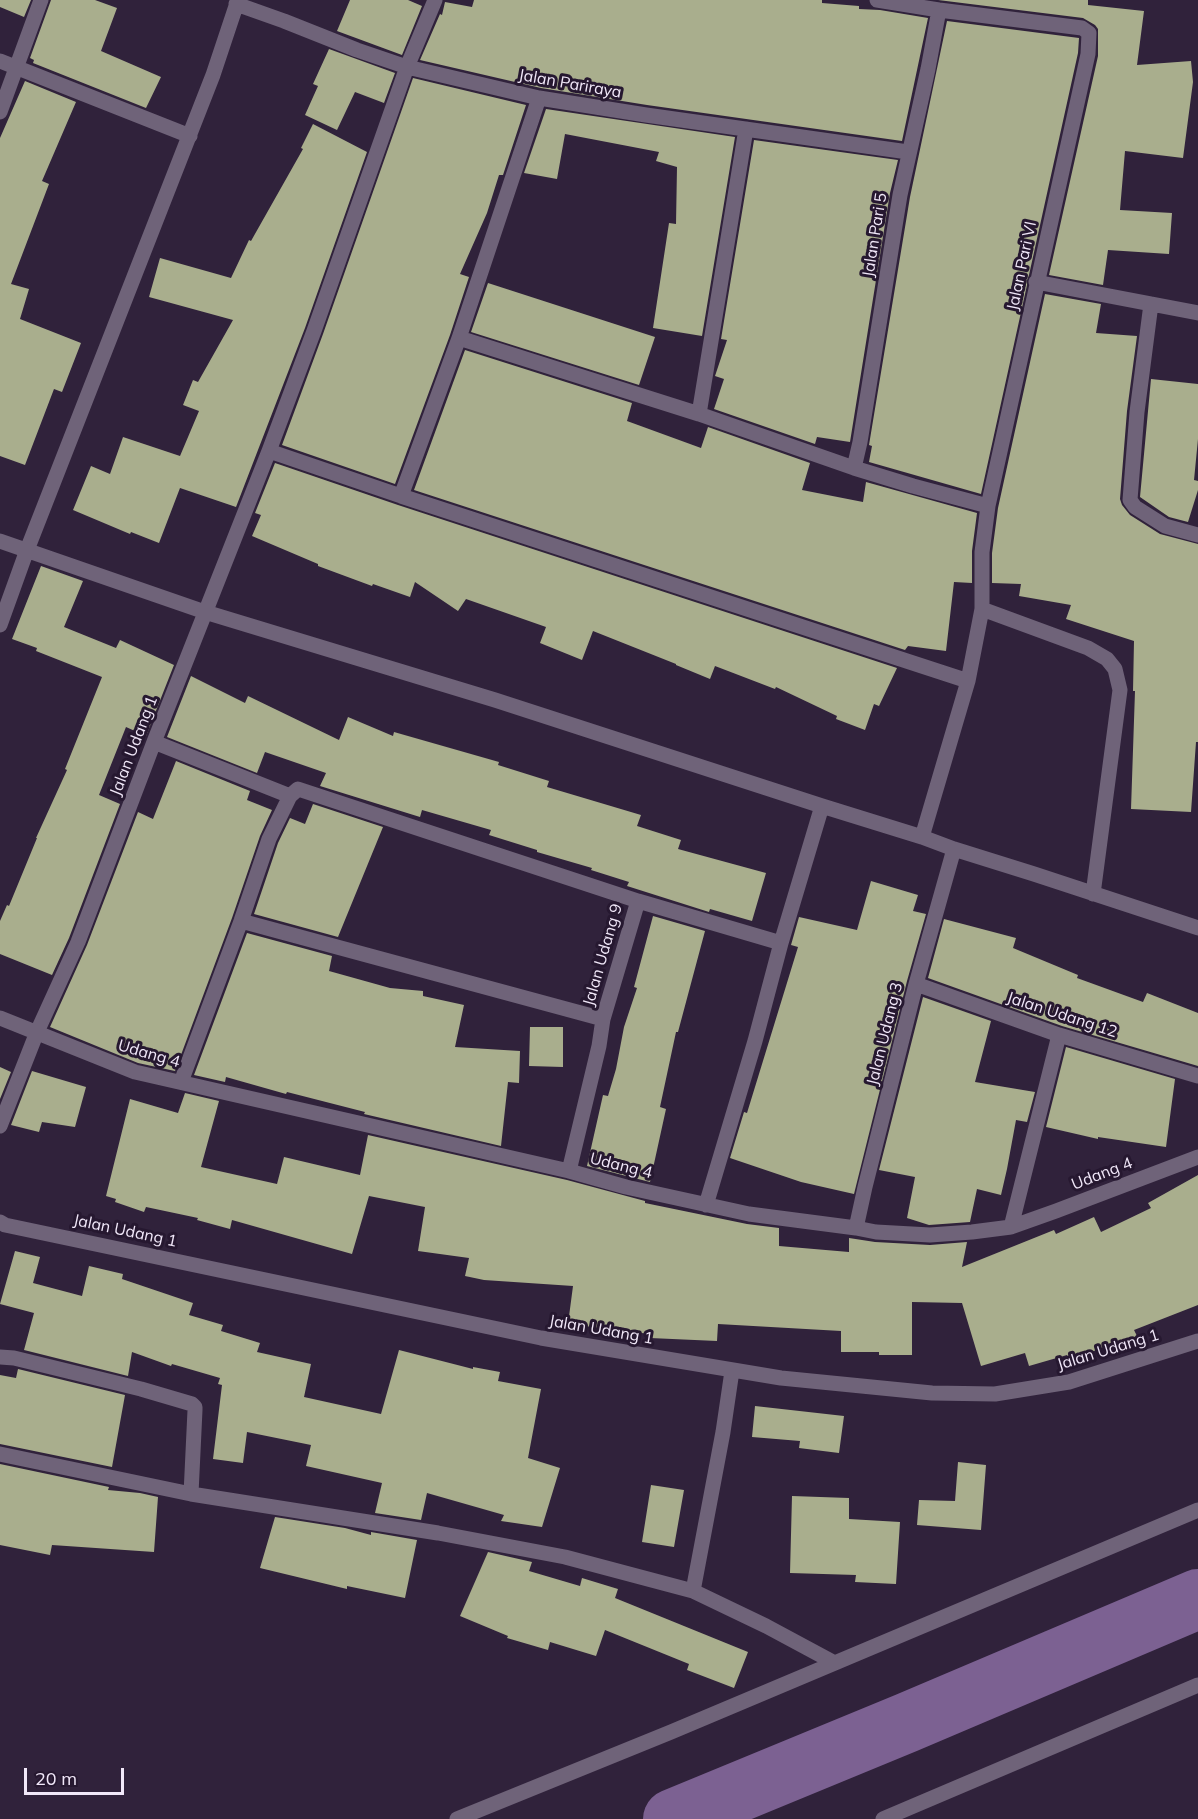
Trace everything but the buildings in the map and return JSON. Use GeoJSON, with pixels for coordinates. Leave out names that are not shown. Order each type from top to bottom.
{"type":"FeatureCollection","features":[{"type":"Feature","properties":{"kind":"street"},"geometry":{"type":"LineString","coordinates":[[0,112],[41,0]]}},
{"type":"Feature","properties":{"kind":"street","name":"Jalan Udang 1"},"geometry":{"type":"LineString","coordinates":[[0,1126],[37,1032],[78,942],[269,451],[407,67],[435,0]]}},
{"type":"Feature","properties":{"kind":"street"},"geometry":{"type":"LineString","coordinates":[[877,0],[904,2],[939,10]]}},
{"type":"Feature","properties":{"kind":"street"},"geometry":{"type":"LineString","coordinates":[[0,625],[27,550],[190,136],[237,2]]}},
{"type":"Feature","properties":{"kind":"street","name":"Jalan Pariraya"},"geometry":{"type":"LineString","coordinates":[[237,2],[357,50],[407,67],[539,98],[908,152]]}},
{"type":"Feature","properties":{"kind":"street","name":"Jalan Pari VI"},"geometry":{"type":"LineString","coordinates":[[922,837],[968,681],[982,609],[982,552],[988,506],[1088,54],[1089,33],[1082,28],[939,10]]}},
{"type":"Feature","properties":{"kind":"street","name":"Jalan Pari 5"},"geometry":{"type":"LineString","coordinates":[[854,468],[908,152],[928,69],[939,10]]}},
{"type":"Feature","properties":{"kind":"street"},"geometry":{"type":"LineString","coordinates":[[0,61],[190,136]]}},
{"type":"Feature","properties":{"kind":"street"},"geometry":{"type":"LineString","coordinates":[[401,496],[459,338],[539,98]]}},
{"type":"Feature","properties":{"kind":"street"},"geometry":{"type":"LineString","coordinates":[[699,414],[746,129]]}},
{"type":"Feature","properties":{"kind":"street"},"geometry":{"type":"LineString","coordinates":[[1036,282],[1198,313]]}},
{"type":"Feature","properties":{"kind":"street"},"geometry":{"type":"LineString","coordinates":[[1151,304],[1137,412],[1130,500],[1135,507],[1165,526],[1198,535]]}},
{"type":"Feature","properties":{"kind":"street"},"geometry":{"type":"LineString","coordinates":[[459,338],[699,414],[854,468],[988,506]]}},
{"type":"Feature","properties":{"kind":"street"},"geometry":{"type":"LineString","coordinates":[[269,451],[968,681]]}},
{"type":"Feature","properties":{"kind":"street"},"geometry":{"type":"LineString","coordinates":[[0,541],[205,612],[495,700],[1198,928]]}},
{"type":"Feature","properties":{"kind":"street"},"geometry":{"type":"LineString","coordinates":[[982,609],[1088,648],[1107,659],[1115,669],[1120,690],[1092,894]]}},
{"type":"Feature","properties":{"kind":"street"},"geometry":{"type":"LineString","coordinates":[[154,742],[290,796]]}},
{"type":"Feature","properties":{"kind":"street"},"geometry":{"type":"LineString","coordinates":[[181,1082],[269,839],[290,796],[298,789],[638,901],[781,943]]}},
{"type":"Feature","properties":{"kind":"street"},"geometry":{"type":"LineString","coordinates":[[706,1205],[822,806]]}},
{"type":"Feature","properties":{"kind":"street","name":"Jalan Udang 3"},"geometry":{"type":"LineString","coordinates":[[856,1228],[916,984],[954,849]]}},
{"type":"Feature","properties":{"kind":"street","name":"Jalan Udang 9"},"geometry":{"type":"LineString","coordinates":[[569,1171],[599,1046],[603,1019],[638,901]]}},
{"type":"Feature","properties":{"kind":"street"},"geometry":{"type":"LineString","coordinates":[[241,921],[603,1019]]}},
{"type":"Feature","properties":{"kind":"street","name":"Jalan Udang 12"},"geometry":{"type":"LineString","coordinates":[[916,984],[1059,1035],[1198,1076]]}},
{"type":"Feature","properties":{"kind":"street","name":"Udang 4"},"geometry":{"type":"LineString","coordinates":[[0,1018],[135,1072],[569,1171],[706,1205],[749,1214],[876,1232],[930,1235],[1011,1227],[1198,1157]]}},
{"type":"Feature","properties":{"kind":"street"},"geometry":{"type":"LineString","coordinates":[[1011,1227],[1059,1035]]}},
{"type":"Feature","properties":{"kind":"street","name":"Jalan Udang 1"},"geometry":{"type":"LineString","coordinates":[[0,1222],[5,1225],[541,1338],[781,1378],[932,1393],[995,1394],[1069,1382],[1198,1341]]}},
{"type":"Feature","properties":{"kind":"street"},"geometry":{"type":"LineString","coordinates":[[0,1357],[14,1358],[141,1389],[192,1404],[195,1410],[191,1494]]}},
{"type":"Feature","properties":{"kind":"street"},"geometry":{"type":"LineString","coordinates":[[693,1591],[732,1371]]}},
{"type":"Feature","properties":{"kind":"street"},"geometry":{"type":"LineString","coordinates":[[0,1454],[191,1494],[438,1533],[565,1557],[693,1591],[766,1626],[833,1662]]}},
{"type":"Feature","properties":{"kind":"street"},"geometry":{"type":"LineString","coordinates":[[457,1819],[671,1732],[1198,1510]]}},
{"type":"Feature","properties":{"kind":"street"},"geometry":{"type":"LineString","coordinates":[[884,1819],[1198,1685]]}},
{"type":"Feature","properties":{"kind":"waterway"},"geometry":{"type":"LineString","coordinates":[[673,1819],[1198,1599]]}}]}
